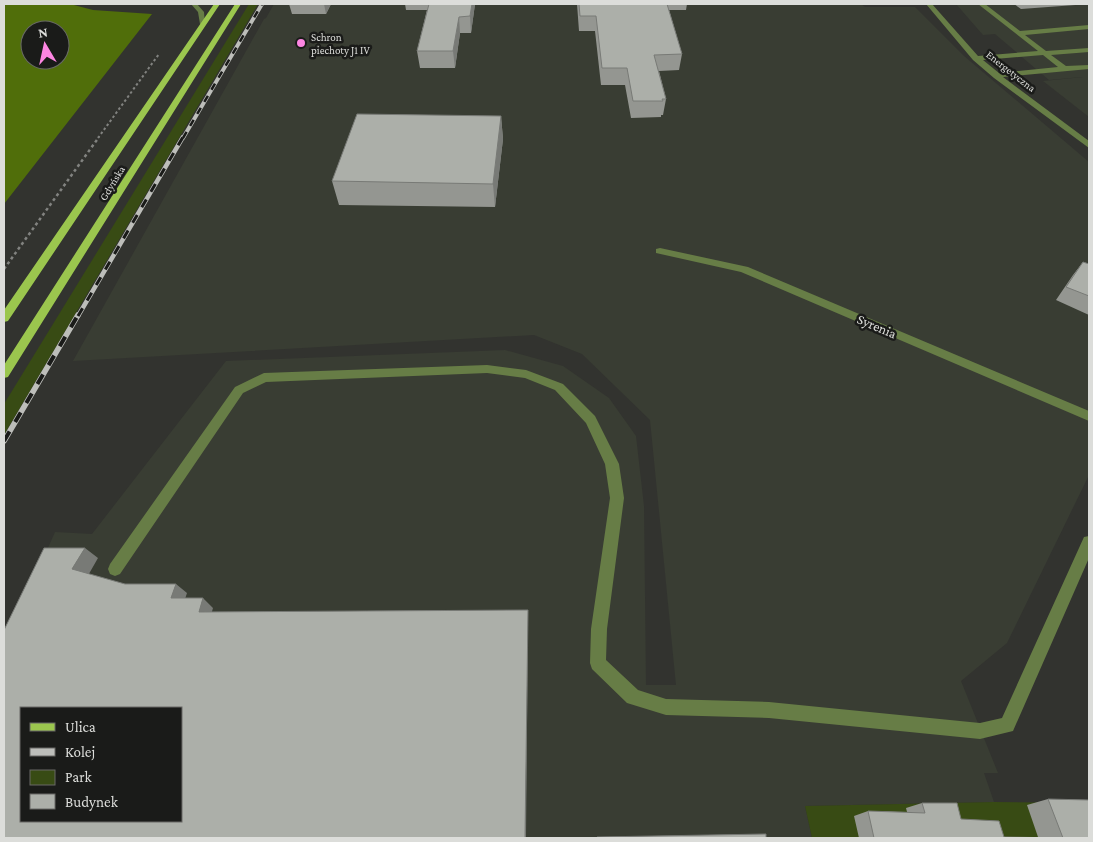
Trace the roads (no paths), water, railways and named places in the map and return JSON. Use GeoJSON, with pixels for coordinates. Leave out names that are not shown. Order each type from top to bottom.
{"type":"FeatureCollection","features":[{"type":"Feature","properties":{"kind":"main road","name":"Gdyńska"},"geometry":{"type":"LineString","coordinates":[[4,318],[217,4]]}},
{"type":"Feature","properties":{"kind":"main road","name":"Gdyńska"},"geometry":{"type":"LineString","coordinates":[[4,374],[238,4]]}},
{"type":"Feature","properties":{"kind":"street"},"geometry":{"type":"LineString","coordinates":[[194,4],[201,12],[203,24]]}},
{"type":"Feature","properties":{"kind":"street","name":"Energetyczna"},"geometry":{"type":"LineString","coordinates":[[929,4],[976,58],[1089,145]]}},
{"type":"Feature","properties":{"kind":"street"},"geometry":{"type":"LineString","coordinates":[[981,4],[1065,69]]}},
{"type":"Feature","properties":{"kind":"street"},"geometry":{"type":"LineString","coordinates":[[1018,33],[1089,27]]}},
{"type":"Feature","properties":{"kind":"street"},"geometry":{"type":"LineString","coordinates":[[976,58],[1089,50]]}},
{"type":"Feature","properties":{"kind":"street"},"geometry":{"type":"LineString","coordinates":[[997,76],[1089,66]]}},
{"type":"Feature","properties":{"kind":"street","name":"Syrenia"},"geometry":{"type":"LineString","coordinates":[[660,251],[744,269],[1089,416]]}},
{"type":"Feature","properties":{"kind":"street"},"geometry":{"type":"LineString","coordinates":[[115,569],[239,390],[264,378],[487,368],[526,374],[560,387],[592,420],[612,464],[616,498],[599,629],[598,663],[633,697],[666,707],[769,710],[980,731],[1007,725],[1089,542]]}},
{"type":"Feature","properties":{"kind":"railway"},"geometry":{"type":"LineString","coordinates":[[183,138],[262,4]]}},
{"type":"Feature","properties":{"kind":"railway"},"geometry":{"type":"LineString","coordinates":[[78,316],[183,137]]}},
{"type":"Feature","properties":{"kind":"railway"},"geometry":{"type":"LineString","coordinates":[[4,441],[78,315]]}},
{"type":"Feature","properties":{"kind":"place","name":"Schron piechoty J1 IV"},"geometry":{"type":"Point","coordinates":[301,43]}}]}
